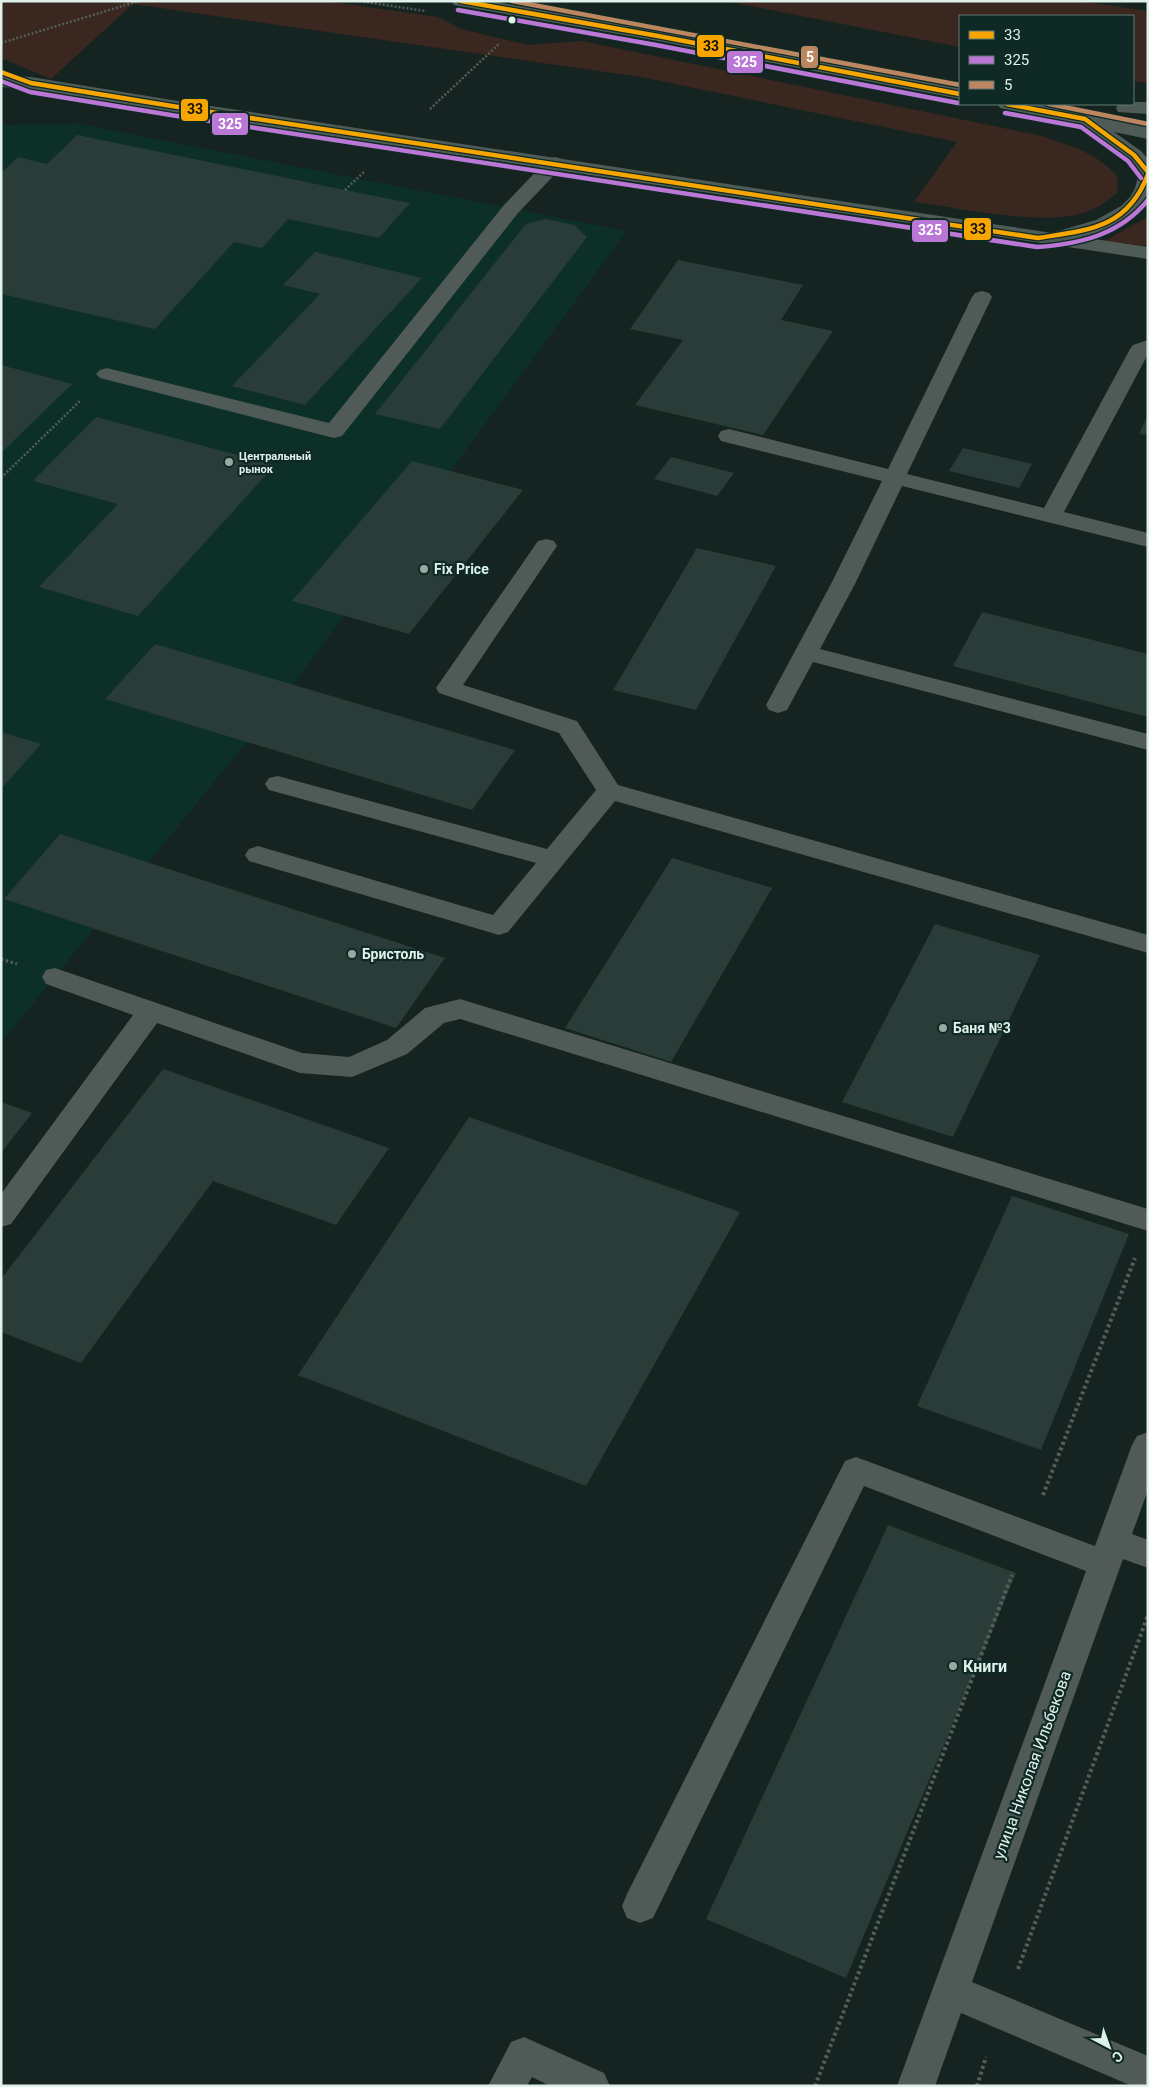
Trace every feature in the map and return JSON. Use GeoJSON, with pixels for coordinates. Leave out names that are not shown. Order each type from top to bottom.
{"type":"FeatureCollection","features":[{"type":"Feature","properties":{"kind":"main road"},"geometry":{"type":"LineString","coordinates":[[460,1],[658,36],[959,94]]}},
{"type":"Feature","properties":{"kind":"main road"},"geometry":{"type":"LineString","coordinates":[[560,1],[959,76]]}},
{"type":"Feature","properties":{"kind":"main road"},"geometry":{"type":"LineString","coordinates":[[1,72],[31,83]]}},
{"type":"Feature","properties":{"kind":"main road"},"geometry":{"type":"LineString","coordinates":[[1,81],[31,83],[1148,254]]}},
{"type":"Feature","properties":{"kind":"main road"},"geometry":{"type":"LineString","coordinates":[[1012,105],[1148,133]]}},
{"type":"Feature","properties":{"kind":"main road"},"geometry":{"type":"LineString","coordinates":[[1107,105],[1148,113]]}},
{"type":"Feature","properties":{"kind":"main road"},"geometry":{"type":"LineString","coordinates":[[1125,108],[1148,108]]}},
{"type":"Feature","properties":{"kind":"main road"},"geometry":{"type":"LineString","coordinates":[[1038,238],[1084,231],[1112,221],[1134,206],[1147,187],[1148,173],[1134,155],[1085,119]]}},
{"type":"Feature","properties":{"kind":"street"},"geometry":{"type":"LineString","coordinates":[[107,374],[334,431],[511,209],[555,163]]}},
{"type":"Feature","properties":{"kind":"street"},"geometry":{"type":"LineString","coordinates":[[778,704],[843,584],[982,297]]}},
{"type":"Feature","properties":{"kind":"street"},"geometry":{"type":"LineString","coordinates":[[1051,516],[1140,349],[1148,346]]}},
{"type":"Feature","properties":{"kind":"street"},"geometry":{"type":"LineString","coordinates":[[729,436],[1148,540]]}},
{"type":"Feature","properties":{"kind":"street"},"geometry":{"type":"LineString","coordinates":[[546,546],[448,688],[568,727],[609,791],[1148,944]]}},
{"type":"Feature","properties":{"kind":"street"},"geometry":{"type":"LineString","coordinates":[[805,653],[1148,742]]}},
{"type":"Feature","properties":{"kind":"street"},"geometry":{"type":"LineString","coordinates":[[278,784],[553,859]]}},
{"type":"Feature","properties":{"kind":"street"},"geometry":{"type":"LineString","coordinates":[[258,854],[499,926],[609,791]]}},
{"type":"Feature","properties":{"kind":"street"},"geometry":{"type":"LineString","coordinates":[[56,977],[150,1012],[300,1063],[352,1067],[397,1047],[435,1015],[460,1009],[1148,1220]]}},
{"type":"Feature","properties":{"kind":"street"},"geometry":{"type":"LineString","coordinates":[[1,1216],[150,1012]]}},
{"type":"Feature","properties":{"kind":"street","name":"улица Николая Ильбекова"},"geometry":{"type":"LineString","coordinates":[[916,2086],[1148,1445]]}},
{"type":"Feature","properties":{"kind":"street"},"geometry":{"type":"LineString","coordinates":[[640,1906],[856,1470],[1028,1535],[1109,1553],[1148,1554]]}},
{"type":"Feature","properties":{"kind":"street"},"geometry":{"type":"LineString","coordinates":[[950,1991],[1148,2074]]}},
{"type":"Feature","properties":{"kind":"street"},"geometry":{"type":"LineString","coordinates":[[507,2086],[524,2055],[591,2086]]}},
{"type":"Feature","properties":{"kind":"path"},"geometry":{"type":"LineString","coordinates":[[1,43],[139,1]]}},
{"type":"Feature","properties":{"kind":"path"},"geometry":{"type":"LineString","coordinates":[[359,1],[434,12]]}},
{"type":"Feature","properties":{"kind":"path"},"geometry":{"type":"LineString","coordinates":[[1,478],[107,374]]}},
{"type":"Feature","properties":{"kind":"path"},"geometry":{"type":"LineString","coordinates":[[815,2086],[1137,1252]]}},
{"type":"Feature","properties":{"kind":"path"},"geometry":{"type":"LineString","coordinates":[[977,2086],[1002,2012],[1148,1615]]}},
{"type":"Feature","properties":{"kind":"shaded area"},"geometry":{"type":"Polygon","coordinates":[[[1,1],[325,1],[438,17],[461,29],[528,45],[582,41],[1042,136],[1074,147],[1101,162],[1118,177],[1117,193],[1104,203],[1080,214],[1043,218],[1021,217],[914,202],[957,142],[641,77],[133,4],[51,79],[1,58],[1,1]]]}},
{"type":"Feature","properties":{"kind":"shaded area"},"geometry":{"type":"Polygon","coordinates":[[[725,1],[1079,1],[1148,11],[1148,83],[1134,81],[1134,15],[959,15],[959,47],[725,1]]]}},
{"type":"Feature","properties":{"kind":"shaded area","name":"Центральный рынок"},"geometry":{"type":"Polygon","coordinates":[[[79,124],[627,231],[288,692],[4,1039],[1,1038],[1,125],[79,124]]]}},
{"type":"Feature","properties":{"kind":"shaded area"},"geometry":{"type":"Polygon","coordinates":[[[1148,217],[1148,243],[1144,246],[1104,241],[1148,217]]]}},
{"type":"Feature","properties":{"kind":"building"},"geometry":{"type":"Polygon","coordinates":[[[77,135],[410,203],[379,238],[288,219],[262,248],[234,242],[155,329],[1,294],[1,173],[18,157],[47,164],[77,135]]]}},
{"type":"Feature","properties":{"kind":"building"},"geometry":{"type":"Polygon","coordinates":[[[545,219],[574,225],[587,237],[440,429],[375,414],[526,224],[545,219]]]}},
{"type":"Feature","properties":{"kind":"building"},"geometry":{"type":"Polygon","coordinates":[[[315,252],[422,278],[305,405],[232,386],[320,294],[283,285],[315,252]]]}},
{"type":"Feature","properties":{"kind":"building"},"geometry":{"type":"Polygon","coordinates":[[[678,260],[803,285],[781,320],[833,331],[763,435],[635,405],[683,340],[630,329],[678,260]]]}},
{"type":"Feature","properties":{"kind":"building"},"geometry":{"type":"Polygon","coordinates":[[[1,365],[72,384],[1,453],[1,365]]]}},
{"type":"Feature","properties":{"kind":"building"},"geometry":{"type":"Polygon","coordinates":[[[1148,415],[1148,435],[1139,434],[1148,415]]]}},
{"type":"Feature","properties":{"kind":"building"},"geometry":{"type":"Polygon","coordinates":[[[96,417],[275,465],[138,616],[39,587],[118,504],[33,481],[96,417]]]}},
{"type":"Feature","properties":{"kind":"building"},"geometry":{"type":"Polygon","coordinates":[[[963,448],[1032,464],[1019,488],[949,471],[963,448]]]}},
{"type":"Feature","properties":{"kind":"building"},"geometry":{"type":"Polygon","coordinates":[[[671,457],[734,473],[717,496],[654,479],[671,457]]]}},
{"type":"Feature","properties":{"kind":"building"},"geometry":{"type":"Polygon","coordinates":[[[412,461],[523,490],[409,634],[292,601],[412,461]]]}},
{"type":"Feature","properties":{"kind":"building"},"geometry":{"type":"Polygon","coordinates":[[[697,548],[776,566],[696,710],[613,690],[697,548]]]}},
{"type":"Feature","properties":{"kind":"building"},"geometry":{"type":"Polygon","coordinates":[[[982,612],[1148,654],[1148,717],[953,666],[982,612]]]}},
{"type":"Feature","properties":{"kind":"building"},"geometry":{"type":"Polygon","coordinates":[[[155,644],[515,750],[472,810],[105,699],[155,644]]]}},
{"type":"Feature","properties":{"kind":"building"},"geometry":{"type":"Polygon","coordinates":[[[1,732],[41,744],[1,789],[1,732]]]}},
{"type":"Feature","properties":{"kind":"building"},"geometry":{"type":"Polygon","coordinates":[[[60,834],[445,958],[396,1028],[4,899],[60,834]]]}},
{"type":"Feature","properties":{"kind":"building"},"geometry":{"type":"Polygon","coordinates":[[[672,858],[772,888],[671,1062],[565,1028],[672,858]]]}},
{"type":"Feature","properties":{"kind":"building","name":"Баня №3"},"geometry":{"type":"Polygon","coordinates":[[[935,924],[1040,955],[953,1137],[842,1102],[935,924]]]}},
{"type":"Feature","properties":{"kind":"building"},"geometry":{"type":"Polygon","coordinates":[[[163,1069],[389,1148],[336,1225],[213,1181],[81,1363],[1,1332],[1,1279],[163,1069]]]}},
{"type":"Feature","properties":{"kind":"building"},"geometry":{"type":"Polygon","coordinates":[[[1,1102],[32,1113],[1,1153],[1,1102]]]}},
{"type":"Feature","properties":{"kind":"building"},"geometry":{"type":"Polygon","coordinates":[[[469,1117],[740,1212],[586,1486],[298,1375],[469,1117]]]}},
{"type":"Feature","properties":{"kind":"building"},"geometry":{"type":"Polygon","coordinates":[[[1012,1196],[1129,1234],[1041,1450],[917,1406],[1012,1196]]]}},
{"type":"Feature","properties":{"kind":"building"},"geometry":{"type":"Polygon","coordinates":[[[888,1525],[1016,1573],[846,1978],[706,1919],[888,1525]]]}},
{"type":"Feature","properties":{"kind":"transit line","name":"33"},"geometry":{"type":"LineString","coordinates":[[461,1],[658,36],[959,94]]}},
{"type":"Feature","properties":{"kind":"transit line","name":"5"},"geometry":{"type":"LineString","coordinates":[[512,1],[959,85]]}},
{"type":"Feature","properties":{"kind":"transit line","name":"325"},"geometry":{"type":"LineString","coordinates":[[458,10],[656,45],[958,103]]}},
{"type":"Feature","properties":{"kind":"transit line","name":"33"},"geometry":{"type":"LineString","coordinates":[[1,72],[31,83],[178,107],[1038,238],[1090,229],[1120,216],[1132,205],[1141,192],[1148,174]]}},
{"type":"Feature","properties":{"kind":"transit line","name":"325"},"geometry":{"type":"LineString","coordinates":[[1,81],[30,92],[177,116],[1037,247],[1067,244],[1113,230],[1127,222],[1148,200]]}},
{"type":"Feature","properties":{"kind":"transit line","name":"33"},"geometry":{"type":"LineString","coordinates":[[1012,105],[1085,119],[1134,155],[1148,172]]}},
{"type":"Feature","properties":{"kind":"transit line","name":"5"},"geometry":{"type":"LineString","coordinates":[[1054,105],[1148,124]]}},
{"type":"Feature","properties":{"kind":"transit line","name":"325"},"geometry":{"type":"LineString","coordinates":[[1005,113],[1081,127],[1128,161],[1141,178]]}},
{"type":"Feature","properties":{"kind":"place","name":"Центральный рынок"},"geometry":{"type":"Point","coordinates":[229,462]}},
{"type":"Feature","properties":{"kind":"place","name":"Fix Price"},"geometry":{"type":"Point","coordinates":[424,569]}},
{"type":"Feature","properties":{"kind":"place","name":"Бристоль"},"geometry":{"type":"Point","coordinates":[352,954]}},
{"type":"Feature","properties":{"kind":"place","name":"Баня №3"},"geometry":{"type":"Point","coordinates":[943,1028]}},
{"type":"Feature","properties":{"kind":"place","name":"Книги"},"geometry":{"type":"Point","coordinates":[953,1666]}}]}
